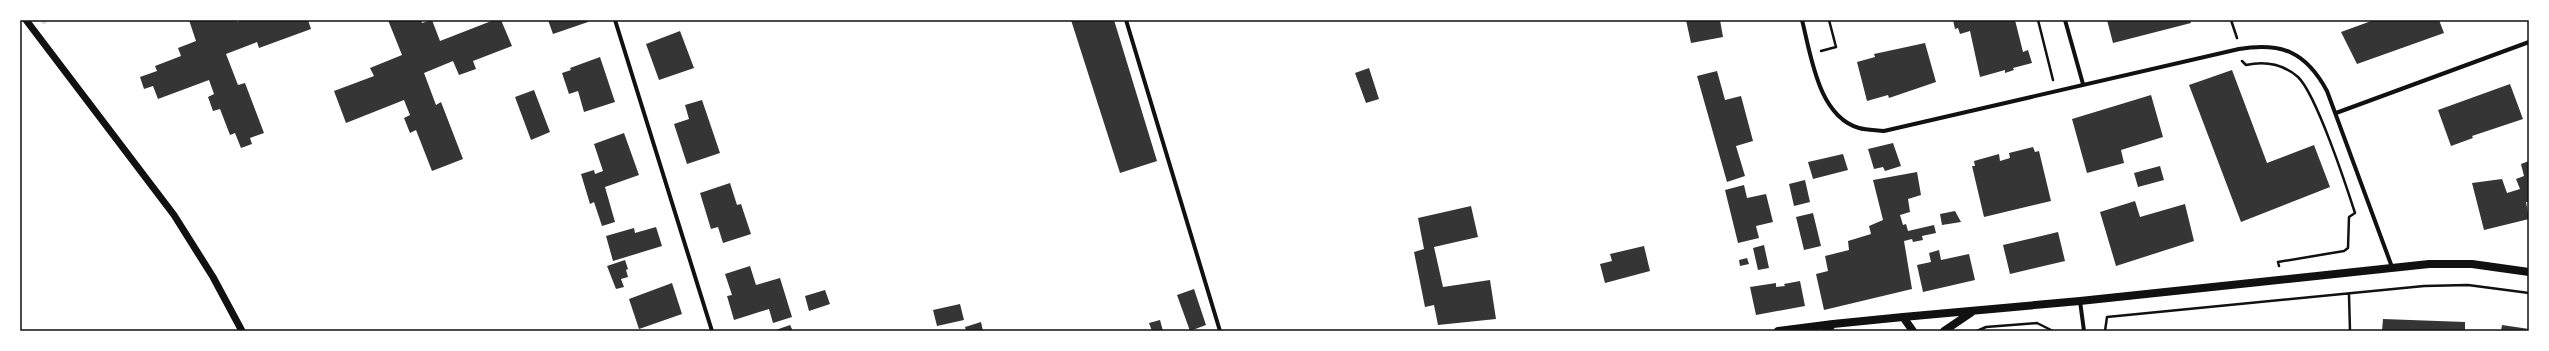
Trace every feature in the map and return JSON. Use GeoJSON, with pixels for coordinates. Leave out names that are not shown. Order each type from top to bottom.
{"type":"FeatureCollection","features":[{"type":"Feature","properties":{"kind":"main road"},"geometry":{"type":"LineString","coordinates":[[1778,331],[1903,317],[2080,302],[2392,267],[2472,264],[2529,272]]}},
{"type":"Feature","properties":{"kind":"main road"},"geometry":{"type":"LineString","coordinates":[[1944,331],[1972,312]]}},
{"type":"Feature","properties":{"kind":"main road"},"geometry":{"type":"LineString","coordinates":[[1903,317],[1913,331]]}},
{"type":"Feature","properties":{"kind":"main road"},"geometry":{"type":"LineString","coordinates":[[1826,331],[1833,324]]}},
{"type":"Feature","properties":{"kind":"street"},"geometry":{"type":"LineString","coordinates":[[26,20],[174,215],[213,277],[242,331]]}},
{"type":"Feature","properties":{"kind":"street"},"geometry":{"type":"LineString","coordinates":[[615,20],[712,331]]}},
{"type":"Feature","properties":{"kind":"street"},"geometry":{"type":"LineString","coordinates":[[1126,20],[1220,331]]}},
{"type":"Feature","properties":{"kind":"street"},"geometry":{"type":"LineString","coordinates":[[1802,20],[1823,93],[1832,111],[1858,128],[1884,131],[2225,51],[2265,46],[2289,51],[2311,66],[2327,91],[2392,267]]}},
{"type":"Feature","properties":{"kind":"street"},"geometry":{"type":"LineString","coordinates":[[2065,20],[2083,84]]}},
{"type":"Feature","properties":{"kind":"street"},"geometry":{"type":"LineString","coordinates":[[2336,113],[2529,42]]}},
{"type":"Feature","properties":{"kind":"street"},"geometry":{"type":"LineString","coordinates":[[2080,302],[2084,331]]}},
{"type":"Feature","properties":{"kind":"path"},"geometry":{"type":"LineString","coordinates":[[1823,59],[1821,51],[1836,47],[1829,20]]}},
{"type":"Feature","properties":{"kind":"path"},"geometry":{"type":"LineString","coordinates":[[2038,20],[2054,80],[2046,82]]}},
{"type":"Feature","properties":{"kind":"path"},"geometry":{"type":"LineString","coordinates":[[2231,20],[2236,37]]}},
{"type":"Feature","properties":{"kind":"path"},"geometry":{"type":"LineString","coordinates":[[2242,58],[2246,65],[2267,63],[2290,70],[2307,88],[2355,213],[2349,217],[2348,248],[2344,251],[2278,262],[2279,266]]}},
{"type":"Feature","properties":{"kind":"path"},"geometry":{"type":"LineString","coordinates":[[2105,331],[2107,317],[2349,295],[2424,286],[2468,285],[2529,293]]}},
{"type":"Feature","properties":{"kind":"path"},"geometry":{"type":"LineString","coordinates":[[2349,295],[2350,331]]}},
{"type":"Feature","properties":{"kind":"path"},"geometry":{"type":"LineString","coordinates":[[2282,297],[2283,301]]}},
{"type":"Feature","properties":{"kind":"path"},"geometry":{"type":"LineString","coordinates":[[1977,331],[1986,327],[2037,323],[2054,331]]}},
{"type":"Feature","properties":{"kind":"building"},"geometry":{"type":"Polygon","coordinates":[[[189,20],[236,20],[237,22],[243,20],[308,20],[311,29],[259,48],[257,42],[226,54],[238,85],[245,83],[264,133],[250,138],[252,144],[241,148],[235,133],[230,135],[220,109],[213,111],[208,97],[214,94],[209,80],[158,99],[153,86],[144,89],[140,77],[157,71],[155,66],[181,56],[178,48],[196,41],[189,20]]]}},
{"type":"Feature","properties":{"kind":"building"},"geometry":{"type":"Polygon","coordinates":[[[388,20],[421,20],[422,23],[432,20],[440,41],[494,20],[501,20],[512,46],[473,61],[476,69],[459,75],[453,61],[424,73],[436,105],[441,102],[463,159],[432,171],[416,130],[410,133],[404,118],[410,115],[404,100],[346,123],[334,91],[374,76],[370,68],[402,55],[388,20]]]}},
{"type":"Feature","properties":{"kind":"building"},"geometry":{"type":"Polygon","coordinates":[[[548,20],[588,20],[588,22],[553,34],[548,20]]]}},
{"type":"Feature","properties":{"kind":"building"},"geometry":{"type":"Polygon","coordinates":[[[1071,20],[1114,20],[1157,161],[1120,173],[1071,20]]]}},
{"type":"Feature","properties":{"kind":"building"},"geometry":{"type":"Polygon","coordinates":[[[1686,20],[1720,20],[1723,37],[1691,43],[1686,20]]]}},
{"type":"Feature","properties":{"kind":"building"},"geometry":{"type":"Polygon","coordinates":[[[1953,20],[2015,20],[2023,52],[2028,50],[2032,63],[2013,68],[2014,70],[2005,73],[2005,70],[1980,77],[1970,31],[1960,34],[1958,28],[1955,29],[1953,20]]]}},
{"type":"Feature","properties":{"kind":"building"},"geometry":{"type":"Polygon","coordinates":[[[2107,20],[2190,20],[2191,23],[2113,43],[2107,20]]]}},
{"type":"Feature","properties":{"kind":"building"},"geometry":{"type":"Polygon","coordinates":[[[2374,20],[2439,20],[2444,33],[2357,64],[2341,32],[2374,20]]]}},
{"type":"Feature","properties":{"kind":"building"},"geometry":{"type":"Polygon","coordinates":[[[680,31],[694,68],[659,80],[646,44],[680,31]]]}},
{"type":"Feature","properties":{"kind":"building"},"geometry":{"type":"Polygon","coordinates":[[[1925,43],[1936,82],[1889,98],[1888,95],[1867,101],[1857,62],[1875,57],[1874,54],[1925,43]]]}},
{"type":"Feature","properties":{"kind":"building"},"geometry":{"type":"Polygon","coordinates":[[[600,57],[615,102],[584,112],[578,91],[569,94],[562,73],[571,70],[570,68],[600,57]]]}},
{"type":"Feature","properties":{"kind":"building"},"geometry":{"type":"Polygon","coordinates":[[[1369,68],[1379,99],[1366,103],[1355,73],[1369,68]]]}},
{"type":"Feature","properties":{"kind":"building"},"geometry":{"type":"Polygon","coordinates":[[[2232,70],[2267,163],[2314,145],[2330,187],[2241,222],[2189,85],[2232,70]]]}},
{"type":"Feature","properties":{"kind":"building"},"geometry":{"type":"Polygon","coordinates":[[[1717,71],[1725,100],[1741,96],[1753,141],[1736,146],[1745,176],[1727,182],[1697,76],[1717,71]]]}},
{"type":"Feature","properties":{"kind":"building"},"geometry":{"type":"Polygon","coordinates":[[[2510,84],[2523,119],[2472,136],[2473,138],[2451,146],[2438,110],[2510,84]]]}},
{"type":"Feature","properties":{"kind":"building"},"geometry":{"type":"Polygon","coordinates":[[[534,90],[550,132],[531,140],[515,97],[534,90]]]}},
{"type":"Feature","properties":{"kind":"building"},"geometry":{"type":"Polygon","coordinates":[[[2151,95],[2163,137],[2121,150],[2124,163],[2087,173],[2072,119],[2151,95]]]}},
{"type":"Feature","properties":{"kind":"building"},"geometry":{"type":"Polygon","coordinates":[[[702,100],[720,153],[687,164],[674,124],[689,119],[685,105],[702,100]]]}},
{"type":"Feature","properties":{"kind":"building"},"geometry":{"type":"Polygon","coordinates":[[[624,133],[639,175],[605,187],[615,222],[602,226],[594,202],[590,204],[581,174],[594,170],[595,174],[603,171],[594,144],[624,133]]]}},
{"type":"Feature","properties":{"kind":"building"},"geometry":{"type":"Polygon","coordinates":[[[1893,143],[1901,166],[1885,171],[1883,167],[1874,169],[1868,149],[1893,143]]]}},
{"type":"Feature","properties":{"kind":"building"},"geometry":{"type":"Polygon","coordinates":[[[2033,147],[2035,152],[2039,151],[2051,201],[1984,217],[1972,166],[1975,166],[1974,161],[1999,154],[2000,161],[2010,158],[2009,153],[2033,147]]]}},
{"type":"Feature","properties":{"kind":"building"},"geometry":{"type":"Polygon","coordinates":[[[1843,154],[1848,170],[1813,179],[1808,162],[1843,154]]]}},
{"type":"Feature","properties":{"kind":"building"},"geometry":{"type":"Polygon","coordinates":[[[2529,161],[2529,202],[2526,202],[2529,219],[2484,230],[2472,183],[2502,179],[2507,193],[2520,189],[2516,179],[2524,176],[2521,164],[2529,161]]]}},
{"type":"Feature","properties":{"kind":"building"},"geometry":{"type":"Polygon","coordinates":[[[2160,166],[2164,180],[2138,187],[2134,173],[2160,166]]]}},
{"type":"Feature","properties":{"kind":"building"},"geometry":{"type":"Polygon","coordinates":[[[1917,172],[1921,195],[1908,199],[1910,212],[1900,215],[1903,225],[1906,224],[1908,231],[1934,225],[1936,233],[1922,236],[1923,240],[1913,242],[1912,239],[1904,241],[1912,289],[1824,310],[1816,274],[1828,271],[1825,256],[1849,250],[1848,241],[1871,234],[1869,226],[1883,220],[1873,180],[1917,172]]]}},
{"type":"Feature","properties":{"kind":"building"},"geometry":{"type":"Polygon","coordinates":[[[1805,180],[1810,202],[1794,206],[1789,184],[1805,180]]]}},
{"type":"Feature","properties":{"kind":"building"},"geometry":{"type":"Polygon","coordinates":[[[730,183],[737,205],[741,204],[751,234],[723,243],[718,227],[711,229],[700,193],[730,183]]]}},
{"type":"Feature","properties":{"kind":"building"},"geometry":{"type":"Polygon","coordinates":[[[1744,185],[1747,198],[1766,194],[1773,222],[1756,226],[1759,238],[1738,243],[1725,190],[1744,185]]]}},
{"type":"Feature","properties":{"kind":"building"},"geometry":{"type":"Polygon","coordinates":[[[2135,201],[2140,217],[2185,204],[2194,241],[2116,266],[2100,212],[2135,201]]]}},
{"type":"Feature","properties":{"kind":"building"},"geometry":{"type":"Polygon","coordinates":[[[1471,206],[1478,237],[1434,247],[1443,287],[1490,280],[1496,319],[1438,325],[1434,305],[1425,307],[1414,252],[1424,249],[1418,218],[1471,206]]]}},
{"type":"Feature","properties":{"kind":"building"},"geometry":{"type":"Polygon","coordinates":[[[1955,211],[1961,222],[1942,225],[1940,214],[1955,211]]]}},
{"type":"Feature","properties":{"kind":"building"},"geometry":{"type":"Polygon","coordinates":[[[1813,213],[1821,246],[1804,250],[1796,217],[1813,213]]]}},
{"type":"Feature","properties":{"kind":"building"},"geometry":{"type":"Polygon","coordinates":[[[656,227],[662,246],[613,261],[606,236],[634,228],[635,233],[656,227]]]}},
{"type":"Feature","properties":{"kind":"building"},"geometry":{"type":"Polygon","coordinates":[[[2058,232],[2065,261],[2010,274],[2003,245],[2058,232]]]}},
{"type":"Feature","properties":{"kind":"building"},"geometry":{"type":"Polygon","coordinates":[[[1764,245],[1769,268],[1758,270],[1753,248],[1764,245]]]}},
{"type":"Feature","properties":{"kind":"building"},"geometry":{"type":"Polygon","coordinates":[[[1644,246],[1650,271],[1605,283],[1600,264],[1612,261],[1610,254],[1644,246]]]}},
{"type":"Feature","properties":{"kind":"building"},"geometry":{"type":"Polygon","coordinates":[[[1939,250],[1941,260],[1969,254],[1975,280],[1923,292],[1917,265],[1931,262],[1929,253],[1939,250]]]}},
{"type":"Feature","properties":{"kind":"building"},"geometry":{"type":"Polygon","coordinates":[[[1747,258],[1749,264],[1740,266],[1739,260],[1747,258]]]}},
{"type":"Feature","properties":{"kind":"building"},"geometry":{"type":"Polygon","coordinates":[[[625,260],[628,269],[626,270],[628,277],[621,279],[624,287],[616,289],[607,266],[625,260]]]}},
{"type":"Feature","properties":{"kind":"building"},"geometry":{"type":"Polygon","coordinates":[[[750,266],[756,285],[780,278],[792,317],[773,323],[769,309],[734,320],[727,296],[732,295],[725,274],[750,266]]]}},
{"type":"Feature","properties":{"kind":"building"},"geometry":{"type":"Polygon","coordinates":[[[1800,281],[1805,306],[1756,315],[1750,287],[1776,283],[1776,287],[1785,286],[1784,284],[1800,281]]]}},
{"type":"Feature","properties":{"kind":"building"},"geometry":{"type":"Polygon","coordinates":[[[672,283],[682,314],[639,329],[629,299],[672,283]]]}},
{"type":"Feature","properties":{"kind":"building"},"geometry":{"type":"Polygon","coordinates":[[[1194,289],[1206,325],[1190,331],[1177,295],[1194,289]]]}},
{"type":"Feature","properties":{"kind":"building"},"geometry":{"type":"Polygon","coordinates":[[[825,290],[830,304],[809,311],[805,296],[825,290]]]}},
{"type":"Feature","properties":{"kind":"building"},"geometry":{"type":"Polygon","coordinates":[[[960,304],[964,320],[937,326],[933,310],[960,304]]]}},
{"type":"Feature","properties":{"kind":"building"},"geometry":{"type":"Polygon","coordinates":[[[2383,319],[2465,322],[2465,331],[2382,331],[2383,319]]]}},
{"type":"Feature","properties":{"kind":"building"},"geometry":{"type":"Polygon","coordinates":[[[1160,320],[1163,331],[1152,331],[1149,323],[1160,320]]]}},
{"type":"Feature","properties":{"kind":"building"},"geometry":{"type":"Polygon","coordinates":[[[981,322],[983,331],[966,331],[965,327],[981,322]]]}},
{"type":"Feature","properties":{"kind":"building"},"geometry":{"type":"Polygon","coordinates":[[[790,325],[793,331],[773,331],[790,325]]]}},
{"type":"Feature","properties":{"kind":"building"},"geometry":{"type":"Polygon","coordinates":[[[2502,325],[2529,329],[2529,331],[2501,331],[2502,325]]]}}]}
